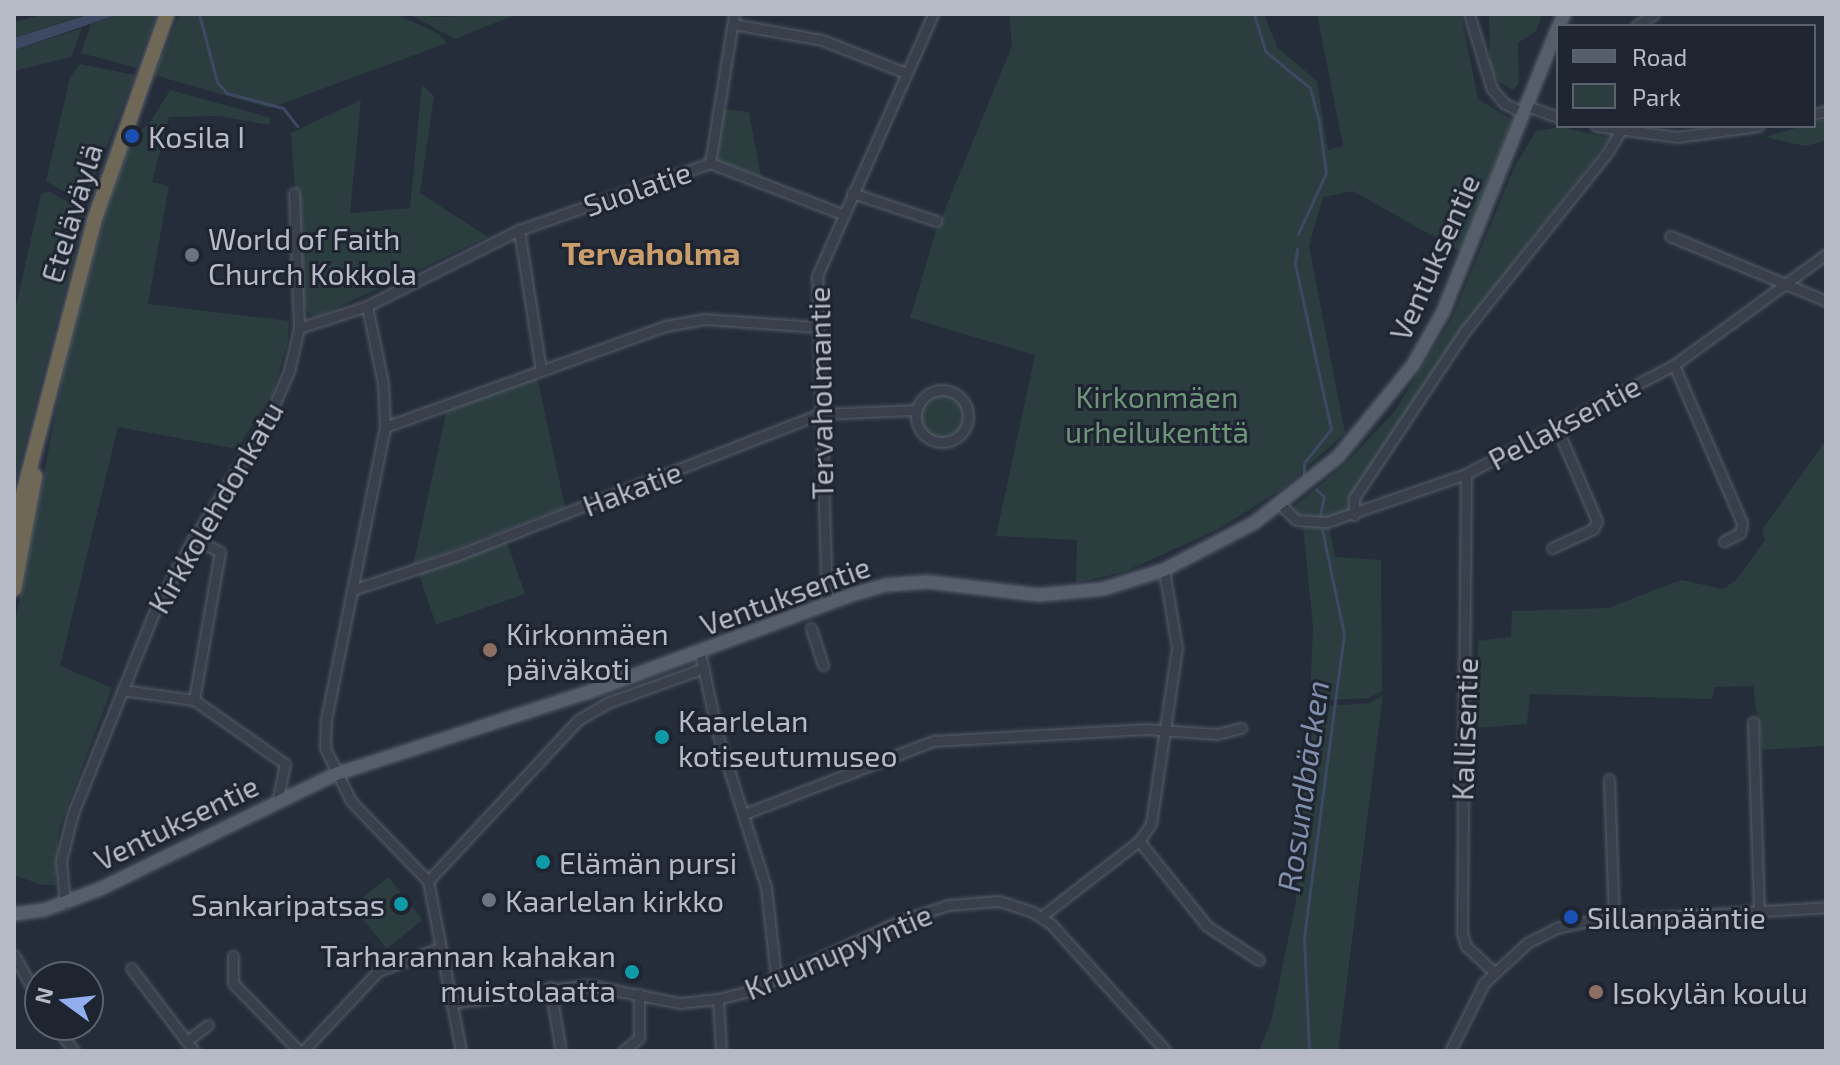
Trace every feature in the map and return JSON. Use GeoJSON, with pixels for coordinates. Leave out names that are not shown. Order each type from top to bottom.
{"type":"FeatureCollection","features":[{"type":"Feature","properties":{"kind":"highway","name":"Eteläväylä"},"geometry":{"type":"LineString","coordinates":[[14,529],[42,432],[94,221],[167,14]]}},
{"type":"Feature","properties":{"kind":"highway","name":"Eteläväylä"},"geometry":{"type":"LineString","coordinates":[[14,589],[42,432]]}},
{"type":"Feature","properties":{"kind":"main road","name":"Ventuksentie"},"geometry":{"type":"LineString","coordinates":[[14,914],[65,904],[336,774],[700,653],[872,588],[917,583],[1038,595],[1083,592],[1164,570],[1281,505],[1355,439],[1413,365],[1443,312],[1556,32]]}},
{"type":"Feature","properties":{"kind":"street","name":"Tervaholmantie"},"geometry":{"type":"LineString","coordinates":[[827,604],[817,276],[933,14]]}},
{"type":"Feature","properties":{"kind":"street"},"geometry":{"type":"LineString","coordinates":[[1469,14],[1492,89],[1505,104],[1556,117]]}},
{"type":"Feature","properties":{"kind":"street"},"geometry":{"type":"LineString","coordinates":[[710,163],[734,19],[822,40],[906,73]]}},
{"type":"Feature","properties":{"kind":"street"},"geometry":{"type":"LineString","coordinates":[[1354,515],[1354,498],[1465,331],[1622,128],[1677,137],[1743,128]]}},
{"type":"Feature","properties":{"kind":"street","name":"Suolatie"},"geometry":{"type":"LineString","coordinates":[[299,328],[367,306],[519,230],[710,163],[842,214]]}},
{"type":"Feature","properties":{"kind":"street","name":"Kirkkolehdonkatu"},"geometry":{"type":"LineString","coordinates":[[65,904],[64,846],[122,690],[169,581],[278,401],[299,328],[294,193]]}},
{"type":"Feature","properties":{"kind":"street"},"geometry":{"type":"LineString","coordinates":[[852,193],[936,221]]}},
{"type":"Feature","properties":{"kind":"street"},"geometry":{"type":"LineString","coordinates":[[519,230],[541,370]]}},
{"type":"Feature","properties":{"kind":"street"},"geometry":{"type":"LineString","coordinates":[[1670,236],[1826,301]]}},
{"type":"Feature","properties":{"kind":"street","name":"Pellaksentie"},"geometry":{"type":"LineString","coordinates":[[1281,505],[1305,522],[1354,515],[1466,474],[1674,365],[1826,254]]}},
{"type":"Feature","properties":{"kind":"street"},"geometry":{"type":"LineString","coordinates":[[367,306],[383,383],[385,427],[325,726],[325,748],[351,801],[428,881],[461,1051]]}},
{"type":"Feature","properties":{"kind":"street"},"geometry":{"type":"LineString","coordinates":[[385,427],[688,321],[817,327]]}},
{"type":"Feature","properties":{"kind":"street"},"geometry":{"type":"LineString","coordinates":[[1674,365],[1742,523],[1740,533],[1724,541]]}},
{"type":"Feature","properties":{"kind":"street","name":"Hakatie"},"geometry":{"type":"LineString","coordinates":[[352,590],[473,550],[820,414],[916,410],[934,389],[951,393],[966,406],[964,430],[959,438],[932,440],[919,430],[916,410]]}},
{"type":"Feature","properties":{"kind":"street"},"geometry":{"type":"LineString","coordinates":[[1552,548],[1593,529],[1597,521],[1556,426]]}},
{"type":"Feature","properties":{"kind":"street","name":"Kallisentie"},"geometry":{"type":"LineString","coordinates":[[1466,474],[1462,933],[1466,946],[1494,972]]}},
{"type":"Feature","properties":{"kind":"street"},"geometry":{"type":"LineString","coordinates":[[193,538],[220,552],[194,700]]}},
{"type":"Feature","properties":{"kind":"street"},"geometry":{"type":"LineString","coordinates":[[1042,916],[1139,841],[1153,814],[1177,633],[1164,570]]}},
{"type":"Feature","properties":{"kind":"street"},"geometry":{"type":"LineString","coordinates":[[811,628],[823,665]]}},
{"type":"Feature","properties":{"kind":"street"},"geometry":{"type":"LineString","coordinates":[[700,653],[717,732],[766,887],[776,978]]}},
{"type":"Feature","properties":{"kind":"street"},"geometry":{"type":"LineString","coordinates":[[428,881],[578,720],[607,703],[704,668]]}},
{"type":"Feature","properties":{"kind":"street"},"geometry":{"type":"LineString","coordinates":[[122,690],[194,700],[285,764],[277,801]]}},
{"type":"Feature","properties":{"kind":"street"},"geometry":{"type":"LineString","coordinates":[[1753,722],[1759,912]]}},
{"type":"Feature","properties":{"kind":"street"},"geometry":{"type":"LineString","coordinates":[[744,814],[933,741],[1165,730],[1206,734],[1241,728]]}},
{"type":"Feature","properties":{"kind":"street"},"geometry":{"type":"LineString","coordinates":[[1609,779],[1614,920]]}},
{"type":"Feature","properties":{"kind":"street"},"geometry":{"type":"LineString","coordinates":[[1139,841],[1207,926],[1259,960]]}},
{"type":"Feature","properties":{"kind":"street","name":"Kruunupyyntie"},"geometry":{"type":"LineString","coordinates":[[451,1003],[550,987],[588,985],[680,1003],[718,999],[776,978],[900,921],[948,905],[999,901],[1042,916],[1166,1051]]}},
{"type":"Feature","properties":{"kind":"street"},"geometry":{"type":"LineString","coordinates":[[1450,1051],[1471,1002],[1494,972],[1544,933],[1614,920],[1826,907]]}},
{"type":"Feature","properties":{"kind":"street"},"geometry":{"type":"LineString","coordinates":[[233,956],[233,983],[301,1051],[378,971],[440,948]]}},
{"type":"Feature","properties":{"kind":"street"},"geometry":{"type":"LineString","coordinates":[[14,955],[24,973]]}},
{"type":"Feature","properties":{"kind":"street"},"geometry":{"type":"LineString","coordinates":[[131,968],[194,1051]]}},
{"type":"Feature","properties":{"kind":"street"},"geometry":{"type":"LineString","coordinates":[[550,987],[560,1046]]}},
{"type":"Feature","properties":{"kind":"street"},"geometry":{"type":"LineString","coordinates":[[623,1051],[637,1044],[639,994]]}},
{"type":"Feature","properties":{"kind":"street"},"geometry":{"type":"LineString","coordinates":[[718,999],[721,1051]]}},
{"type":"Feature","properties":{"kind":"street"},"geometry":{"type":"LineString","coordinates":[[188,1040],[208,1025]]}},
{"type":"Feature","properties":{"kind":"green space"},"geometry":{"type":"Polygon","coordinates":[[[46,14],[88,14],[14,38],[14,22],[46,14]]]}},
{"type":"Feature","properties":{"kind":"green space"},"geometry":{"type":"Polygon","coordinates":[[[119,14],[157,14],[136,68],[81,53],[91,24],[119,14]]]}},
{"type":"Feature","properties":{"kind":"green space"},"geometry":{"type":"Polygon","coordinates":[[[180,14],[396,14],[439,34],[447,43],[270,108],[154,75],[180,14]]]}},
{"type":"Feature","properties":{"kind":"green space"},"geometry":{"type":"Polygon","coordinates":[[[409,14],[437,17],[517,14],[455,39],[409,14]]]}},
{"type":"Feature","properties":{"kind":"green space","name":"Kirkonmäen urheilukenttä"},"geometry":{"type":"Polygon","coordinates":[[[1009,14],[1264,14],[1277,47],[1317,81],[1328,150],[1343,146],[1317,14],[1461,14],[1478,99],[1512,120],[1461,252],[1353,191],[1323,197],[1309,246],[1345,433],[1285,487],[1219,529],[1124,572],[1076,583],[1077,540],[996,536],[1035,355],[910,318],[936,231],[1012,46],[1009,14]]]}},
{"type":"Feature","properties":{"kind":"green space"},"geometry":{"type":"Polygon","coordinates":[[[1489,14],[1542,14],[1536,31],[1518,43],[1519,83],[1513,90],[1499,82],[1490,67],[1489,14]]]}},
{"type":"Feature","properties":{"kind":"green space"},"geometry":{"type":"Polygon","coordinates":[[[82,28],[71,57],[14,71],[14,50],[82,28]]]}},
{"type":"Feature","properties":{"kind":"green space"},"geometry":{"type":"Polygon","coordinates":[[[80,64],[135,75],[84,204],[46,181],[70,77],[80,64]]]}},
{"type":"Feature","properties":{"kind":"green space"},"geometry":{"type":"Polygon","coordinates":[[[422,84],[434,96],[420,193],[488,237],[313,319],[303,304],[291,133],[361,100],[350,213],[410,208],[422,84]]]}},
{"type":"Feature","properties":{"kind":"green space"},"geometry":{"type":"Polygon","coordinates":[[[170,90],[271,118],[269,125],[219,116],[169,117],[152,182],[169,186],[148,304],[289,321],[288,341],[273,392],[237,449],[118,427],[60,666],[112,688],[59,829],[55,885],[42,885],[14,875],[14,628],[68,349],[107,207],[128,142],[151,121],[170,90]]]}},
{"type":"Feature","properties":{"kind":"green space"},"geometry":{"type":"Polygon","coordinates":[[[723,109],[749,112],[761,176],[715,160],[723,109]]]}},
{"type":"Feature","properties":{"kind":"green space"},"geometry":{"type":"Polygon","coordinates":[[[1826,119],[1826,139],[1821,142],[1805,146],[1765,137],[1796,128],[1816,128],[1816,122],[1826,119]]]}},
{"type":"Feature","properties":{"kind":"green space"},"geometry":{"type":"Polygon","coordinates":[[[1565,128],[1610,138],[1462,329],[1369,471],[1351,513],[1327,519],[1298,514],[1292,508],[1344,465],[1394,412],[1452,318],[1514,168],[1536,131],[1565,128]]]}},
{"type":"Feature","properties":{"kind":"green space"},"geometry":{"type":"Polygon","coordinates":[[[48,191],[83,210],[81,229],[14,486],[14,315],[41,194],[48,191]]]}},
{"type":"Feature","properties":{"kind":"green space"},"geometry":{"type":"Polygon","coordinates":[[[537,376],[565,507],[413,565],[447,409],[537,376]]]}},
{"type":"Feature","properties":{"kind":"green space"},"geometry":{"type":"Polygon","coordinates":[[[942,394],[958,400],[964,416],[958,432],[942,438],[926,432],[920,416],[926,400],[942,394]]]}},
{"type":"Feature","properties":{"kind":"green space"},"geometry":{"type":"Polygon","coordinates":[[[1826,440],[1826,746],[1762,750],[1753,686],[1715,687],[1712,699],[1530,694],[1527,724],[1478,728],[1478,641],[1511,637],[1512,611],[1608,608],[1681,580],[1723,589],[1736,580],[1765,540],[1762,530],[1826,440]]]}},
{"type":"Feature","properties":{"kind":"green space"},"geometry":{"type":"Polygon","coordinates":[[[1329,525],[1335,557],[1381,560],[1382,691],[1369,698],[1310,701],[1313,627],[1303,526],[1329,525]]]}},
{"type":"Feature","properties":{"kind":"green space"},"geometry":{"type":"Polygon","coordinates":[[[507,542],[525,594],[436,625],[418,573],[507,542]]]}},
{"type":"Feature","properties":{"kind":"green space"},"geometry":{"type":"Polygon","coordinates":[[[1383,695],[1338,1051],[1259,1051],[1271,1022],[1296,901],[1310,707],[1370,703],[1383,695]]]}},
{"type":"Feature","properties":{"kind":"green space"},"geometry":{"type":"Polygon","coordinates":[[[388,877],[423,920],[387,949],[352,906],[388,877]]]}},
{"type":"Feature","properties":{"kind":"water"},"geometry":{"type":"Polygon","coordinates":[[[90,14],[119,14],[14,50],[14,38],[90,14]]]}},
{"type":"Feature","properties":{"kind":"waterway"},"geometry":{"type":"LineString","coordinates":[[199,14],[217,82],[227,93],[283,108],[297,126]]}},
{"type":"Feature","properties":{"kind":"waterway","name":"Rosundbäcken"},"geometry":{"type":"LineString","coordinates":[[1254,14],[1265,51],[1310,88],[1319,122],[1326,173],[1298,234]]}},
{"type":"Feature","properties":{"kind":"waterway","name":"Rosundbäcken"},"geometry":{"type":"LineString","coordinates":[[1297,249],[1295,264],[1331,429],[1304,463],[1304,475]]}},
{"type":"Feature","properties":{"kind":"waterway"},"geometry":{"type":"LineString","coordinates":[[1316,489],[1324,497],[1320,516]]}},
{"type":"Feature","properties":{"kind":"waterway","name":"Rosundbäcken"},"geometry":{"type":"LineString","coordinates":[[1309,1051],[1304,937],[1344,634],[1322,530]]}},
{"type":"Feature","properties":{"kind":"place","name":"Kosila I"},"geometry":{"type":"Point","coordinates":[132,136]}},
{"type":"Feature","properties":{"kind":"place","name":"World of Faith Church Kokkola"},"geometry":{"type":"Point","coordinates":[192,255]}},
{"type":"Feature","properties":{"kind":"place","name":"Kirkonmäen päiväkoti"},"geometry":{"type":"Point","coordinates":[490,650]}},
{"type":"Feature","properties":{"kind":"place","name":"Kaarlelan kotiseutumuseo"},"geometry":{"type":"Point","coordinates":[662,737]}},
{"type":"Feature","properties":{"kind":"place","name":"Elämän pursi"},"geometry":{"type":"Point","coordinates":[543,862]}},
{"type":"Feature","properties":{"kind":"place","name":"Kaarlelan kirkko"},"geometry":{"type":"Point","coordinates":[489,900]}},
{"type":"Feature","properties":{"kind":"place","name":"Sankaripatsas"},"geometry":{"type":"Point","coordinates":[401,904]}},
{"type":"Feature","properties":{"kind":"place","name":"Sillanpääntie"},"geometry":{"type":"Point","coordinates":[1571,917]}},
{"type":"Feature","properties":{"kind":"place","name":"Tarharannan kahakan muistolaatta"},"geometry":{"type":"Point","coordinates":[632,972]}},
{"type":"Feature","properties":{"kind":"place","name":"Isokylän koulu"},"geometry":{"type":"Point","coordinates":[1596,992]}},
{"type":"Feature","properties":{"kind":"district","name":"Tervaholma"},"geometry":{"type":"Point","coordinates":[651,252]}}]}
